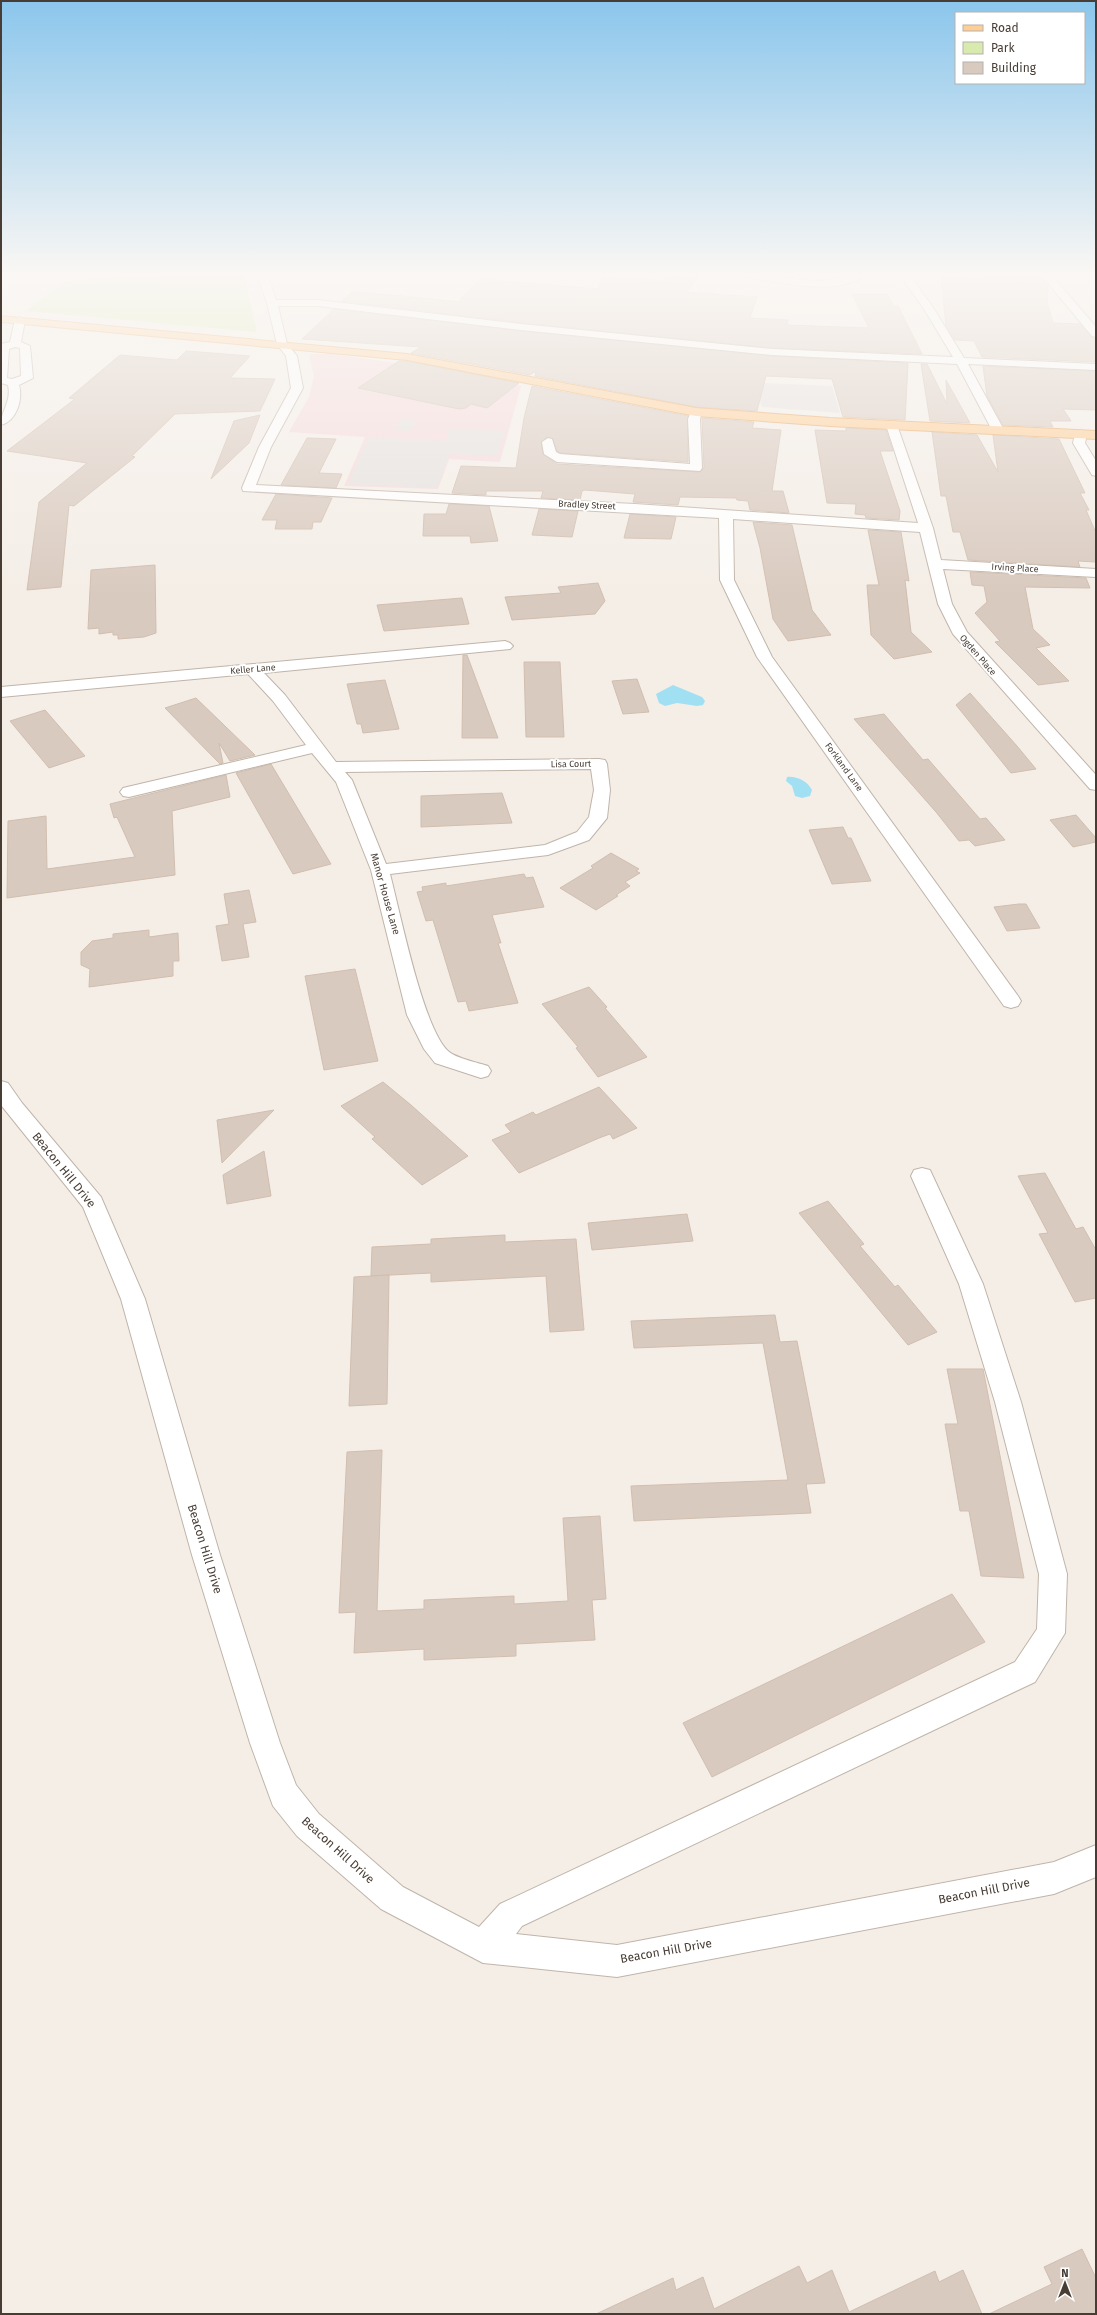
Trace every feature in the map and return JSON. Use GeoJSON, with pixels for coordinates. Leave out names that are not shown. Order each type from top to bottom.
{"type":"FeatureCollection","features":[{"type":"Feature","properties":{"kind":"main road"},"geometry":{"type":"LineString","coordinates":[[523,379],[696,412],[892,425],[1096,435]]}},
{"type":"Feature","properties":{"kind":"street"},"geometry":{"type":"LineString","coordinates":[[1,379],[13,383],[24,379]]}},
{"type":"Feature","properties":{"kind":"street","name":"Bradley Street"},"geometry":{"type":"LineString","coordinates":[[297,379],[297,388],[265,447],[248,488],[726,514],[926,528]]}},
{"type":"Feature","properties":{"kind":"street"},"geometry":{"type":"LineString","coordinates":[[971,379],[998,430]]}},
{"type":"Feature","properties":{"kind":"street"},"geometry":{"type":"LineString","coordinates":[[1,421],[14,407],[17,394],[13,383]]}},
{"type":"Feature","properties":{"kind":"street"},"geometry":{"type":"LineString","coordinates":[[548,442],[550,454],[556,458],[696,468],[694,419],[696,412]]}},
{"type":"Feature","properties":{"kind":"street","name":"Ogden Place"},"geometry":{"type":"LineString","coordinates":[[892,425],[926,528],[945,604],[960,634],[1096,785]]}},
{"type":"Feature","properties":{"kind":"street"},"geometry":{"type":"LineString","coordinates":[[1081,434],[1079,443],[1096,472]]}},
{"type":"Feature","properties":{"kind":"street","name":"Forkland Lane"},"geometry":{"type":"LineString","coordinates":[[726,514],[727,580],[765,657],[1011,1001]]}},
{"type":"Feature","properties":{"kind":"street","name":"Irving Place"},"geometry":{"type":"LineString","coordinates":[[935,564],[1096,573]]}},
{"type":"Feature","properties":{"kind":"street","name":"Keller Lane"},"geometry":{"type":"LineString","coordinates":[[1,692],[505,646]]}},
{"type":"Feature","properties":{"kind":"street","name":"Manor House Lane"},"geometry":{"type":"LineString","coordinates":[[253,670],[279,698],[331,767],[344,780],[380,870],[417,1015],[434,1049],[442,1058],[481,1071]]}},
{"type":"Feature","properties":{"kind":"street"},"geometry":{"type":"LineString","coordinates":[[129,792],[317,747]]}},
{"type":"Feature","properties":{"kind":"street","name":"Lisa Court"},"geometry":{"type":"LineString","coordinates":[[331,767],[599,764],[602,790],[598,818],[583,836],[548,850],[380,870]]}},
{"type":"Feature","properties":{"kind":"street","name":"Beacon Hill Drive"},"geometry":{"type":"LineString","coordinates":[[1,1088],[14,1108],[93,1203],[133,1299],[206,1554],[265,1743],[284,1795],[308,1825],[392,1898],[483,1946],[616,1961],[1054,1878],[1096,1861]]}},
{"type":"Feature","properties":{"kind":"street"},"geometry":{"type":"LineString","coordinates":[[483,1946],[511,1915],[1025,1672],[1051,1633],[1054,1574],[1008,1402],[971,1284],[922,1176]]}},
{"type":"Feature","properties":{"kind":"shaded area"},"geometry":{"type":"Polygon","coordinates":[[[313,379],[483,379],[521,386],[500,462],[449,459],[438,489],[344,486],[365,437],[289,432],[309,397],[313,379]]]}},
{"type":"Feature","properties":{"kind":"shaded area"},"geometry":{"type":"Polygon","coordinates":[[[736,382],[832,386],[840,413],[762,407],[759,398],[736,382]]]}},
{"type":"Feature","properties":{"kind":"shaded area"},"geometry":{"type":"Polygon","coordinates":[[[402,418],[416,421],[409,432],[395,429],[402,418]]]}},
{"type":"Feature","properties":{"kind":"shaded area"},"geometry":{"type":"Polygon","coordinates":[[[450,429],[505,431],[497,456],[450,454],[437,488],[348,484],[369,437],[446,441],[450,429]]]}},
{"type":"Feature","properties":{"kind":"water"},"geometry":{"type":"Polygon","coordinates":[[[673,685],[702,697],[705,701],[703,705],[697,706],[677,703],[665,706],[659,703],[656,694],[673,685]]]}},
{"type":"Feature","properties":{"kind":"water"},"geometry":{"type":"Polygon","coordinates":[[[787,777],[798,778],[805,782],[812,790],[810,796],[802,798],[795,796],[792,786],[786,781],[787,777]]]}},
{"type":"Feature","properties":{"kind":"building"},"geometry":{"type":"Polygon","coordinates":[[[91,379],[275,379],[260,411],[175,414],[132,456],[135,457],[74,506],[69,505],[61,587],[27,590],[39,502],[87,463],[7,451],[75,399],[69,398],[91,379]]]}},
{"type":"Feature","properties":{"kind":"building"},"geometry":{"type":"Polygon","coordinates":[[[372,379],[499,379],[519,383],[487,408],[471,404],[466,408],[459,409],[358,388],[372,379]]]}},
{"type":"Feature","properties":{"kind":"building"},"geometry":{"type":"Polygon","coordinates":[[[551,379],[765,379],[757,411],[696,407],[551,379]]]}},
{"type":"Feature","properties":{"kind":"building"},"geometry":{"type":"Polygon","coordinates":[[[832,379],[907,379],[905,420],[843,417],[832,379]]]}},
{"type":"Feature","properties":{"kind":"building"},"geometry":{"type":"Polygon","coordinates":[[[923,379],[935,379],[947,404],[946,380],[970,423],[930,421],[923,379]]]}},
{"type":"Feature","properties":{"kind":"building"},"geometry":{"type":"Polygon","coordinates":[[[985,379],[1096,379],[1096,410],[1063,409],[1071,421],[1050,421],[1053,427],[1003,425],[987,396],[985,379]]]}},
{"type":"Feature","properties":{"kind":"building"},"geometry":{"type":"Polygon","coordinates":[[[532,386],[688,416],[688,462],[560,453],[557,451],[553,439],[547,437],[541,442],[543,454],[557,464],[700,472],[704,468],[702,418],[754,422],[752,428],[781,430],[772,491],[783,491],[789,513],[750,510],[748,501],[737,500],[736,498],[680,497],[678,505],[633,502],[635,494],[585,490],[582,491],[580,500],[541,498],[543,491],[486,491],[486,495],[452,493],[461,466],[516,468],[524,418],[532,386]]]}},
{"type":"Feature","properties":{"kind":"building"},"geometry":{"type":"Polygon","coordinates":[[[260,415],[249,443],[211,479],[234,421],[260,415]]]}},
{"type":"Feature","properties":{"kind":"building"},"geometry":{"type":"Polygon","coordinates":[[[846,428],[886,430],[893,451],[880,451],[900,511],[899,520],[866,518],[865,515],[855,514],[856,504],[827,503],[815,430],[846,431],[846,428]]]}},
{"type":"Feature","properties":{"kind":"building"},"geometry":{"type":"Polygon","coordinates":[[[932,432],[977,435],[998,472],[993,435],[1059,439],[1085,493],[1080,493],[1089,510],[1086,510],[1096,533],[1096,562],[1078,561],[1080,567],[968,560],[960,532],[953,532],[946,496],[941,496],[932,432]]]}},
{"type":"Feature","properties":{"kind":"building"},"geometry":{"type":"Polygon","coordinates":[[[307,438],[336,439],[319,473],[342,474],[336,488],[281,485],[307,438]]]}},
{"type":"Feature","properties":{"kind":"building"},"geometry":{"type":"Polygon","coordinates":[[[276,494],[332,498],[321,522],[313,522],[312,529],[275,529],[277,520],[262,520],[276,494]]]}},
{"type":"Feature","properties":{"kind":"building"},"geometry":{"type":"Polygon","coordinates":[[[449,504],[489,506],[498,541],[471,543],[470,536],[423,536],[424,514],[446,514],[449,504]]]}},
{"type":"Feature","properties":{"kind":"building"},"geometry":{"type":"Polygon","coordinates":[[[539,509],[578,511],[572,537],[532,535],[539,509]]]}},
{"type":"Feature","properties":{"kind":"building"},"geometry":{"type":"Polygon","coordinates":[[[630,514],[676,517],[671,539],[624,538],[630,514]]]}},
{"type":"Feature","properties":{"kind":"building"},"geometry":{"type":"Polygon","coordinates":[[[753,522],[792,525],[812,610],[831,635],[788,641],[773,619],[760,548],[753,522]]]}},
{"type":"Feature","properties":{"kind":"building"},"geometry":{"type":"Polygon","coordinates":[[[868,530],[901,532],[909,581],[905,580],[911,632],[932,652],[894,659],[871,635],[867,585],[879,585],[868,530]]]}},
{"type":"Feature","properties":{"kind":"building"},"geometry":{"type":"Polygon","coordinates":[[[155,565],[156,633],[144,637],[118,639],[118,635],[113,635],[113,632],[99,634],[99,628],[88,629],[91,570],[155,565]]]}},
{"type":"Feature","properties":{"kind":"building"},"geometry":{"type":"Polygon","coordinates":[[[970,572],[1086,578],[1090,588],[1025,587],[1033,629],[1050,645],[1036,648],[1069,681],[1038,685],[995,642],[1000,641],[975,613],[987,602],[984,586],[972,585],[970,572]]]}},
{"type":"Feature","properties":{"kind":"building"},"geometry":{"type":"Polygon","coordinates":[[[598,583],[605,601],[595,614],[512,620],[505,597],[561,593],[558,587],[598,583]]]}},
{"type":"Feature","properties":{"kind":"building"},"geometry":{"type":"Polygon","coordinates":[[[462,598],[469,624],[384,631],[377,605],[462,598]]]}},
{"type":"Feature","properties":{"kind":"building"},"geometry":{"type":"Polygon","coordinates":[[[463,655],[467,655],[498,738],[462,738],[463,655]]]}},
{"type":"Feature","properties":{"kind":"building"},"geometry":{"type":"Polygon","coordinates":[[[524,662],[560,662],[564,737],[526,737],[524,662]]]}},
{"type":"Feature","properties":{"kind":"building"},"geometry":{"type":"Polygon","coordinates":[[[637,679],[649,712],[623,714],[612,681],[637,679]]]}},
{"type":"Feature","properties":{"kind":"building"},"geometry":{"type":"Polygon","coordinates":[[[385,680],[399,729],[363,733],[361,724],[357,724],[347,684],[385,680]]]}},
{"type":"Feature","properties":{"kind":"building"},"geometry":{"type":"Polygon","coordinates":[[[970,693],[1036,769],[1011,773],[956,705],[970,693]]]}},
{"type":"Feature","properties":{"kind":"building"},"geometry":{"type":"Polygon","coordinates":[[[196,698],[255,755],[230,761],[219,743],[223,763],[220,764],[165,708],[196,698]]]}},
{"type":"Feature","properties":{"kind":"building"},"geometry":{"type":"Polygon","coordinates":[[[45,710],[85,756],[49,768],[10,721],[45,710]]]}},
{"type":"Feature","properties":{"kind":"building"},"geometry":{"type":"Polygon","coordinates":[[[884,714],[923,760],[928,759],[980,819],[986,818],[1005,840],[975,846],[969,840],[959,841],[936,812],[854,719],[884,714]]]}},
{"type":"Feature","properties":{"kind":"building"},"geometry":{"type":"Polygon","coordinates":[[[271,764],[331,864],[293,874],[236,773],[271,764]]]}},
{"type":"Feature","properties":{"kind":"building"},"geometry":{"type":"Polygon","coordinates":[[[226,775],[230,797],[172,811],[175,875],[7,898],[8,821],[46,816],[47,869],[135,857],[117,817],[114,818],[110,804],[226,775]]]}},
{"type":"Feature","properties":{"kind":"building"},"geometry":{"type":"Polygon","coordinates":[[[502,793],[512,823],[421,827],[421,796],[502,793]]]}},
{"type":"Feature","properties":{"kind":"building"},"geometry":{"type":"Polygon","coordinates":[[[1076,815],[1096,838],[1096,842],[1073,847],[1050,820],[1076,815]]]}},
{"type":"Feature","properties":{"kind":"building"},"geometry":{"type":"Polygon","coordinates":[[[843,827],[848,838],[851,838],[871,881],[832,884],[809,830],[843,827]]]}},
{"type":"Feature","properties":{"kind":"building"},"geometry":{"type":"Polygon","coordinates":[[[611,853],[639,869],[636,871],[640,873],[625,882],[630,886],[616,895],[618,896],[596,910],[560,888],[593,868],[591,866],[611,853]]]}},
{"type":"Feature","properties":{"kind":"building"},"geometry":{"type":"Polygon","coordinates":[[[524,874],[526,878],[533,877],[544,907],[492,915],[501,943],[498,943],[518,1003],[469,1011],[466,1001],[458,1002],[433,920],[426,921],[417,892],[423,891],[422,887],[446,883],[446,886],[524,874]]]}},
{"type":"Feature","properties":{"kind":"building"},"geometry":{"type":"Polygon","coordinates":[[[249,890],[256,922],[243,924],[249,957],[222,961],[216,926],[229,924],[224,894],[249,890]]]}},
{"type":"Feature","properties":{"kind":"building"},"geometry":{"type":"Polygon","coordinates":[[[1026,904],[1040,928],[1007,931],[994,907],[1026,904]]]}},
{"type":"Feature","properties":{"kind":"building"},"geometry":{"type":"Polygon","coordinates":[[[149,930],[149,937],[178,933],[179,961],[173,961],[173,976],[89,987],[90,969],[81,965],[81,952],[92,941],[113,938],[113,934],[149,930]]]}},
{"type":"Feature","properties":{"kind":"building"},"geometry":{"type":"Polygon","coordinates":[[[355,969],[378,1061],[324,1070],[305,976],[355,969]]]}},
{"type":"Feature","properties":{"kind":"building"},"geometry":{"type":"Polygon","coordinates":[[[589,987],[647,1057],[598,1077],[576,1048],[578,1047],[542,1004],[589,987]]]}},
{"type":"Feature","properties":{"kind":"building"},"geometry":{"type":"Polygon","coordinates":[[[383,1082],[468,1156],[422,1185],[372,1139],[375,1137],[341,1106],[383,1082]]]}},
{"type":"Feature","properties":{"kind":"building"},"geometry":{"type":"Polygon","coordinates":[[[599,1087],[637,1128],[613,1139],[610,1134],[599,1138],[519,1173],[492,1140],[511,1132],[505,1125],[533,1112],[536,1115],[599,1087]]]}},
{"type":"Feature","properties":{"kind":"building"},"geometry":{"type":"Polygon","coordinates":[[[274,1110],[222,1163],[217,1120],[274,1110]]]}},
{"type":"Feature","properties":{"kind":"building"},"geometry":{"type":"Polygon","coordinates":[[[264,1151],[271,1196],[227,1204],[223,1175],[264,1151]]]}},
{"type":"Feature","properties":{"kind":"building"},"geometry":{"type":"Polygon","coordinates":[[[1045,1173],[1076,1229],[1083,1227],[1096,1250],[1096,1298],[1075,1302],[1039,1234],[1048,1233],[1018,1176],[1045,1173]]]}},
{"type":"Feature","properties":{"kind":"building"},"geometry":{"type":"Polygon","coordinates":[[[828,1201],[864,1244],[860,1246],[895,1287],[898,1285],[937,1332],[908,1345],[799,1213],[828,1201]]]}},
{"type":"Feature","properties":{"kind":"building"},"geometry":{"type":"Polygon","coordinates":[[[687,1214],[693,1241],[592,1250],[588,1223],[687,1214]]]}},
{"type":"Feature","properties":{"kind":"building"},"geometry":{"type":"Polygon","coordinates":[[[505,1235],[505,1242],[576,1239],[584,1330],[550,1332],[546,1276],[431,1282],[431,1273],[371,1276],[372,1247],[431,1244],[431,1239],[505,1235]]]}},
{"type":"Feature","properties":{"kind":"building"},"geometry":{"type":"Polygon","coordinates":[[[389,1275],[387,1404],[349,1406],[354,1277],[389,1275]]]}},
{"type":"Feature","properties":{"kind":"building"},"geometry":{"type":"Polygon","coordinates":[[[775,1315],[780,1342],[797,1341],[825,1483],[806,1484],[811,1513],[634,1521],[631,1486],[788,1480],[763,1343],[634,1348],[631,1321],[775,1315]]]}},
{"type":"Feature","properties":{"kind":"building"},"geometry":{"type":"Polygon","coordinates":[[[947,1369],[983,1369],[1024,1578],[981,1576],[969,1511],[960,1511],[945,1424],[958,1424],[947,1369]]]}},
{"type":"Feature","properties":{"kind":"building"},"geometry":{"type":"Polygon","coordinates":[[[382,1450],[377,1611],[424,1609],[424,1600],[514,1596],[514,1604],[568,1601],[563,1518],[600,1516],[606,1599],[592,1600],[595,1640],[516,1644],[516,1656],[424,1660],[424,1649],[354,1653],[356,1612],[339,1613],[347,1452],[382,1450]]]}},
{"type":"Feature","properties":{"kind":"building"},"geometry":{"type":"Polygon","coordinates":[[[952,1594],[985,1642],[712,1777],[683,1723],[952,1594]]]}},
{"type":"Feature","properties":{"kind":"building"},"geometry":{"type":"Polygon","coordinates":[[[1082,2249],[1096,2278],[1096,2314],[989,2314],[1052,2284],[1044,2267],[1082,2249]]]}},
{"type":"Feature","properties":{"kind":"building"},"geometry":{"type":"Polygon","coordinates":[[[799,2266],[807,2283],[832,2270],[849,2312],[935,2271],[939,2282],[963,2270],[982,2314],[596,2314],[673,2278],[676,2290],[703,2277],[714,2309],[799,2266]]]}}]}
